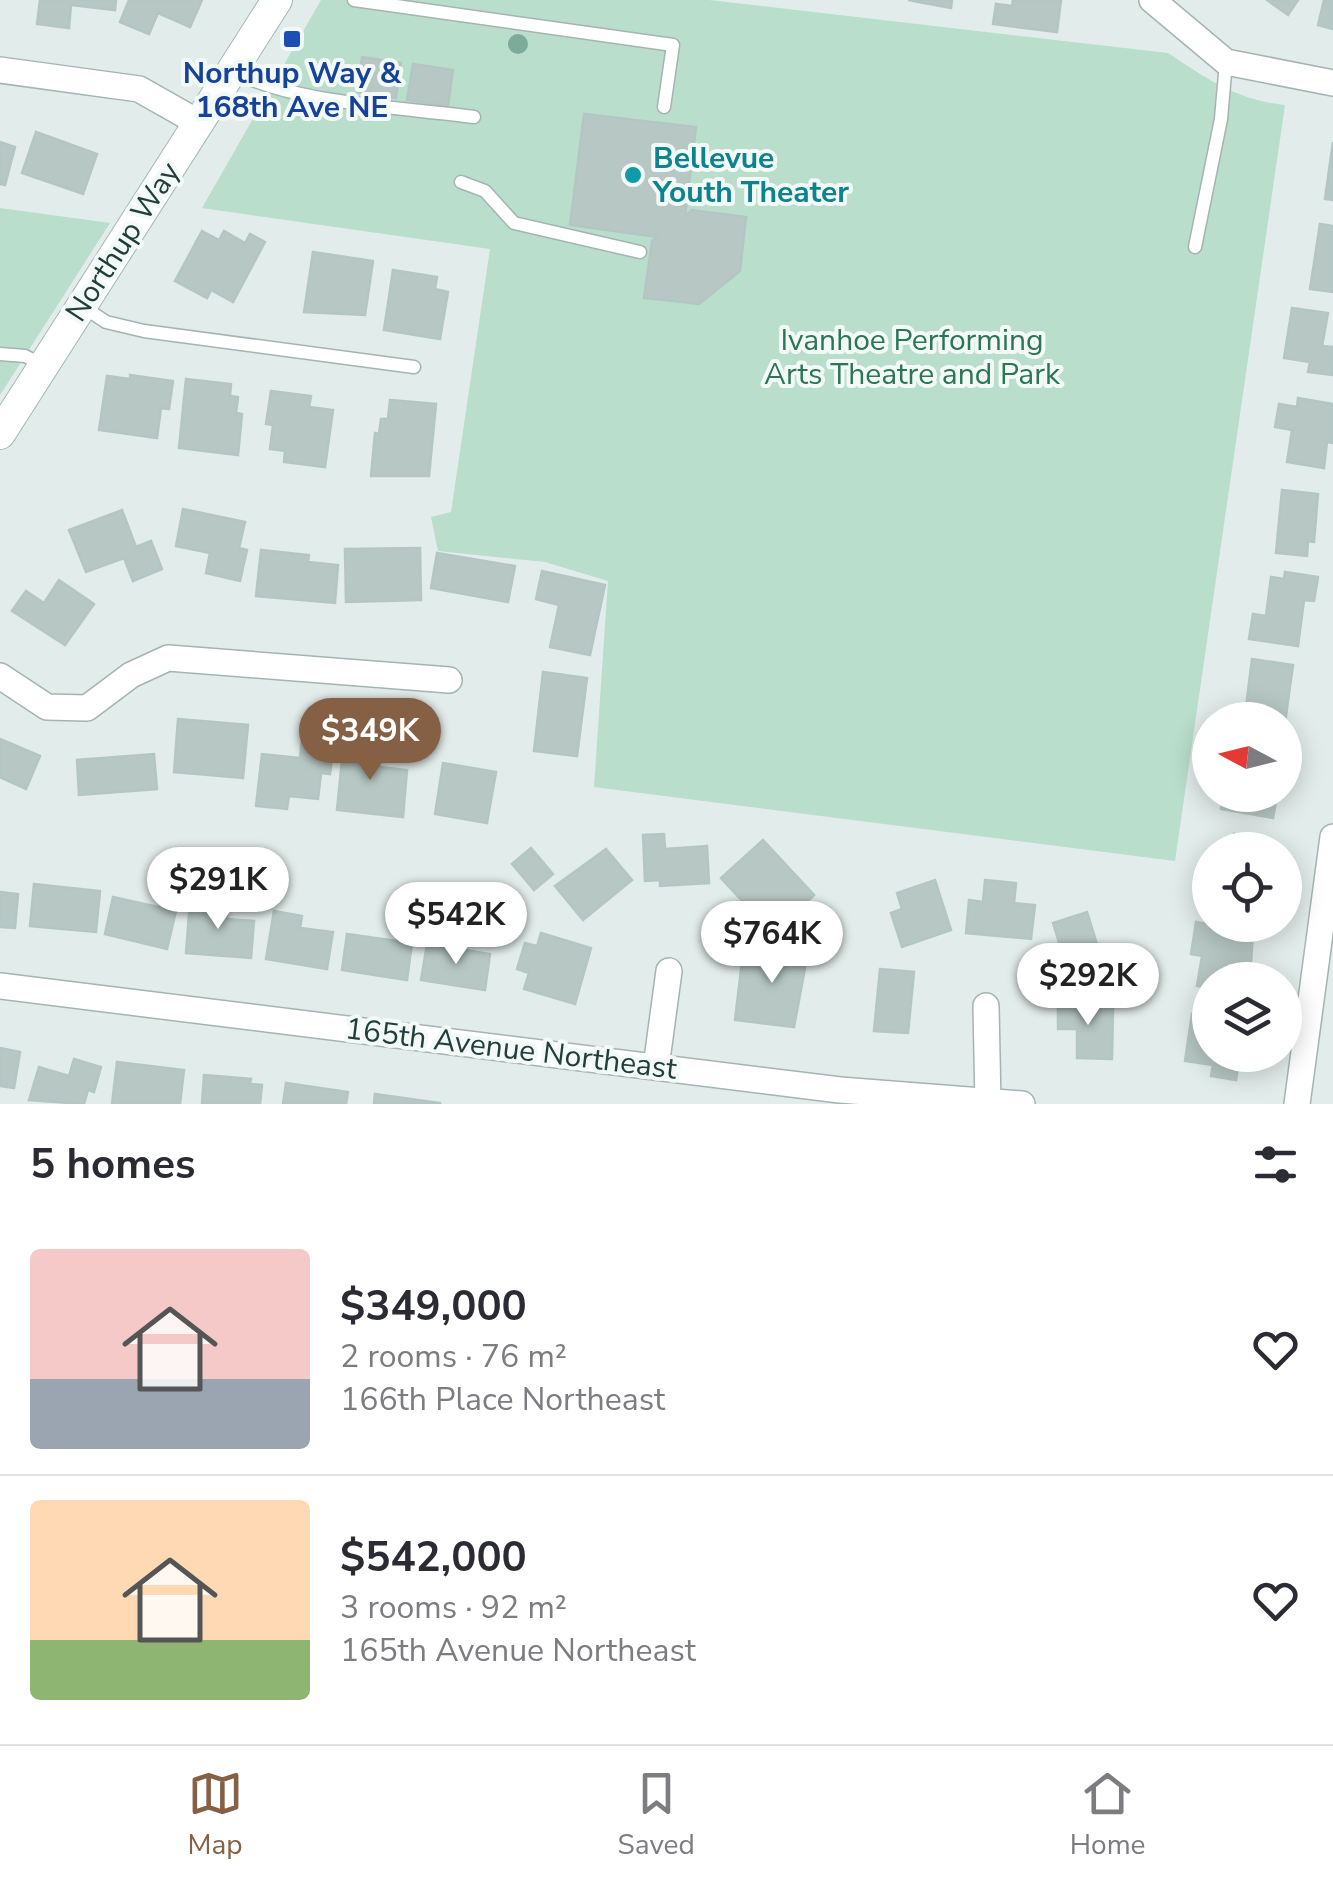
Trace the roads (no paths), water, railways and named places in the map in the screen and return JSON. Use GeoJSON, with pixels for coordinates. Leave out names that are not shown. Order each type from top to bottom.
{"type":"FeatureCollection","features":[{"type":"Feature","properties":{"kind":"street","name":"Northup Way"},"geometry":{"type":"LineString","coordinates":[[0,434],[277,0]]}},
{"type":"Feature","properties":{"kind":"street"},"geometry":{"type":"LineString","coordinates":[[1152,0],[1226,62],[1333,83]]}},
{"type":"Feature","properties":{"kind":"street"},"geometry":{"type":"LineString","coordinates":[[0,70],[139,89],[199,123]]}},
{"type":"Feature","properties":{"kind":"street"},"geometry":{"type":"LineString","coordinates":[[0,676],[47,707],[88,708],[131,675],[168,658],[199,657],[449,680]]}},
{"type":"Feature","properties":{"kind":"street"},"geometry":{"type":"LineString","coordinates":[[1296,1104],[1333,838]]}},
{"type":"Feature","properties":{"kind":"street"},"geometry":{"type":"LineString","coordinates":[[656,1067],[669,971]]}},
{"type":"Feature","properties":{"kind":"street","name":"165th Avenue Northeast"},"geometry":{"type":"LineString","coordinates":[[0,986],[840,1090],[1022,1104]]}},
{"type":"Feature","properties":{"kind":"street"},"geometry":{"type":"LineString","coordinates":[[986,1006],[989,1102]]}},
{"type":"Feature","properties":{"kind":"lane"},"geometry":{"type":"LineString","coordinates":[[354,0],[674,45],[664,107]]}},
{"type":"Feature","properties":{"kind":"lane"},"geometry":{"type":"LineString","coordinates":[[1195,247],[1221,119],[1226,62]]}},
{"type":"Feature","properties":{"kind":"lane"},"geometry":{"type":"LineString","coordinates":[[234,71],[270,86],[474,116]]}},
{"type":"Feature","properties":{"kind":"lane"},"geometry":{"type":"LineString","coordinates":[[461,182],[485,191],[514,223],[640,252]]}},
{"type":"Feature","properties":{"kind":"lane"},"geometry":{"type":"LineString","coordinates":[[82,306],[106,322],[144,331],[414,366]]}},
{"type":"Feature","properties":{"kind":"lane"},"geometry":{"type":"LineString","coordinates":[[0,354],[25,356],[43,366]]}},
{"type":"Feature","properties":{"kind":"place","name":"Northup Way & 168th Ave NE"},"geometry":{"type":"Point","coordinates":[292,39]}},
{"type":"Feature","properties":{"kind":"place","name":"Bellevue Youth Theater"},"geometry":{"type":"Point","coordinates":[633,175]}},
{"type":"Feature","properties":{"kind":"park label","name":"Ivanhoe Performing Arts Theatre and Park"},"geometry":{"type":"Point","coordinates":[912,357]}}]}
